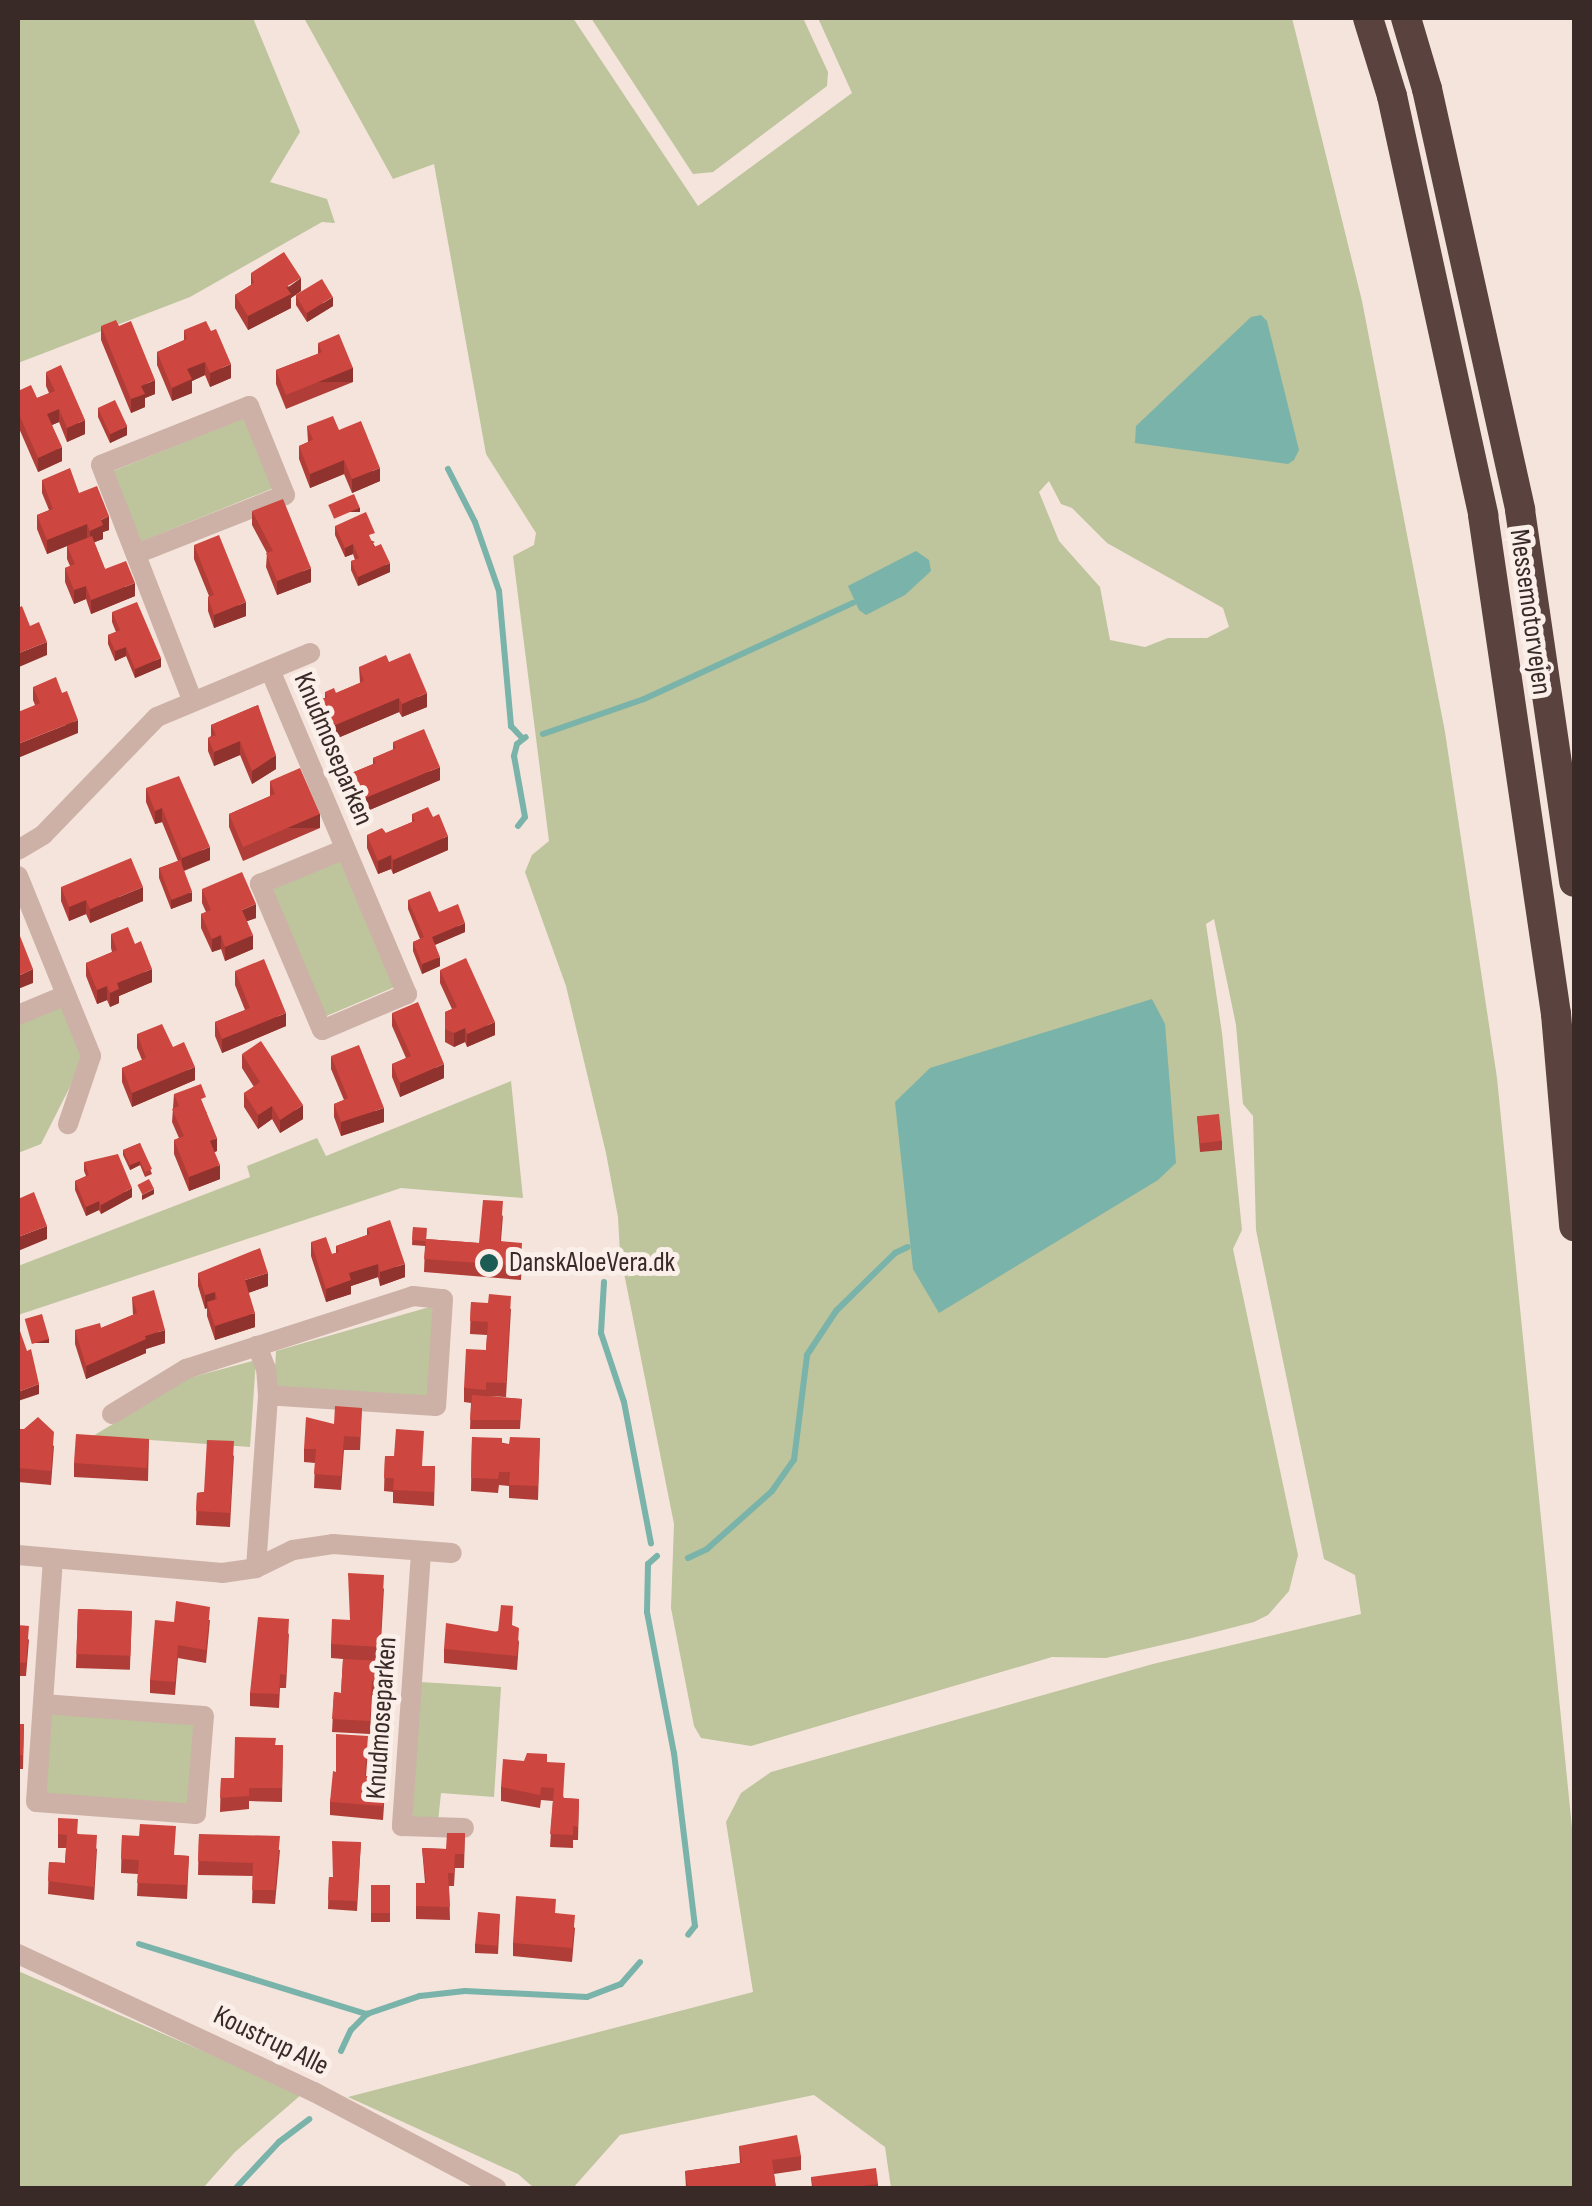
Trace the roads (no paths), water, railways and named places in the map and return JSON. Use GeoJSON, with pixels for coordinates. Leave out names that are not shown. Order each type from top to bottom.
{"type":"FeatureCollection","features":[{"type":"Feature","properties":{"kind":"highway","name":"Messemotorvejen"},"geometry":{"type":"LineString","coordinates":[[1368,18],[1392,96],[1483,515],[1556,1014],[1574,1226]]}},
{"type":"Feature","properties":{"kind":"highway","name":"Messemotorvejen"},"geometry":{"type":"LineString","coordinates":[[1406,18],[1427,89],[1520,510],[1574,882]]}},
{"type":"Feature","properties":{"kind":"street"},"geometry":{"type":"LineString","coordinates":[[136,554],[284,495],[249,406],[101,466],[192,700]]}},
{"type":"Feature","properties":{"kind":"street","name":"Knudmoseparken"},"geometry":{"type":"LineString","coordinates":[[18,850],[51,827],[137,732],[192,700],[310,653]]}},
{"type":"Feature","properties":{"kind":"street","name":"Knudmoseparken"},"geometry":{"type":"LineString","coordinates":[[270,670],[406,994],[322,1030],[260,884],[345,849]]}},
{"type":"Feature","properties":{"kind":"street"},"geometry":{"type":"LineString","coordinates":[[18,876],[91,1056],[68,1124]]}},
{"type":"Feature","properties":{"kind":"street"},"geometry":{"type":"LineString","coordinates":[[18,1015],[66,996]]}},
{"type":"Feature","properties":{"kind":"street"},"geometry":{"type":"LineString","coordinates":[[112,1414],[186,1369],[413,1296],[443,1299],[436,1406],[268,1395]]}},
{"type":"Feature","properties":{"kind":"street"},"geometry":{"type":"LineString","coordinates":[[256,1568],[268,1395],[266,1369],[258,1346]]}},
{"type":"Feature","properties":{"kind":"street"},"geometry":{"type":"LineString","coordinates":[[18,1555],[222,1573],[256,1568],[293,1550],[333,1544],[452,1553]]}},
{"type":"Feature","properties":{"kind":"street","name":"Knudmoseparken"},"geometry":{"type":"LineString","coordinates":[[421,1553],[402,1826],[464,1828]]}},
{"type":"Feature","properties":{"kind":"street"},"geometry":{"type":"LineString","coordinates":[[43,1704],[204,1716],[196,1814],[36,1802],[52,1561]]}},
{"type":"Feature","properties":{"kind":"street","name":"Koustrup Alle"},"geometry":{"type":"LineString","coordinates":[[18,1954],[314,2092],[496,2188]]}},
{"type":"Feature","properties":{"kind":"water"},"geometry":{"type":"Polygon","coordinates":[[[1261,315],[1267,321],[1299,450],[1294,460],[1288,464],[1135,443],[1136,426],[1251,317],[1261,315]]]}},
{"type":"Feature","properties":{"kind":"water"},"geometry":{"type":"Polygon","coordinates":[[[916,551],[929,560],[931,571],[905,595],[866,615],[859,610],[848,586],[916,551]]]}},
{"type":"Feature","properties":{"kind":"water"},"geometry":{"type":"Polygon","coordinates":[[[1152,999],[1165,1024],[1176,1163],[1158,1180],[939,1313],[913,1269],[895,1102],[930,1068],[1152,999]]]}},
{"type":"Feature","properties":{"kind":"waterway"},"geometry":{"type":"LineString","coordinates":[[448,469],[475,522],[499,591],[511,726],[522,738]]}},
{"type":"Feature","properties":{"kind":"waterway"},"geometry":{"type":"LineString","coordinates":[[543,734],[644,699],[853,603]]}},
{"type":"Feature","properties":{"kind":"waterway"},"geometry":{"type":"LineString","coordinates":[[518,826],[525,817],[514,756],[517,744],[526,737]]}},
{"type":"Feature","properties":{"kind":"waterway"},"geometry":{"type":"LineString","coordinates":[[688,1558],[707,1549],[772,1491],[794,1460],[807,1355],[836,1311],[895,1253],[908,1247]]}},
{"type":"Feature","properties":{"kind":"waterway"},"geometry":{"type":"LineString","coordinates":[[604,1282],[601,1333],[624,1402],[651,1543]]}},
{"type":"Feature","properties":{"kind":"waterway"},"geometry":{"type":"LineString","coordinates":[[657,1556],[648,1564],[647,1612],[674,1753],[695,1926],[688,1935]]}},
{"type":"Feature","properties":{"kind":"waterway"},"geometry":{"type":"LineString","coordinates":[[139,1944],[367,2014]]}},
{"type":"Feature","properties":{"kind":"waterway"},"geometry":{"type":"LineString","coordinates":[[341,2051],[351,2030],[367,2014],[420,1996],[465,1991],[587,1997],[621,1984],[640,1962]]}},
{"type":"Feature","properties":{"kind":"waterway"},"geometry":{"type":"LineString","coordinates":[[236,2188],[279,2142],[309,2119]]}},
{"type":"Feature","properties":{"kind":"place","name":"DanskAloeVera.dk"},"geometry":{"type":"Point","coordinates":[489,1263]}}]}
